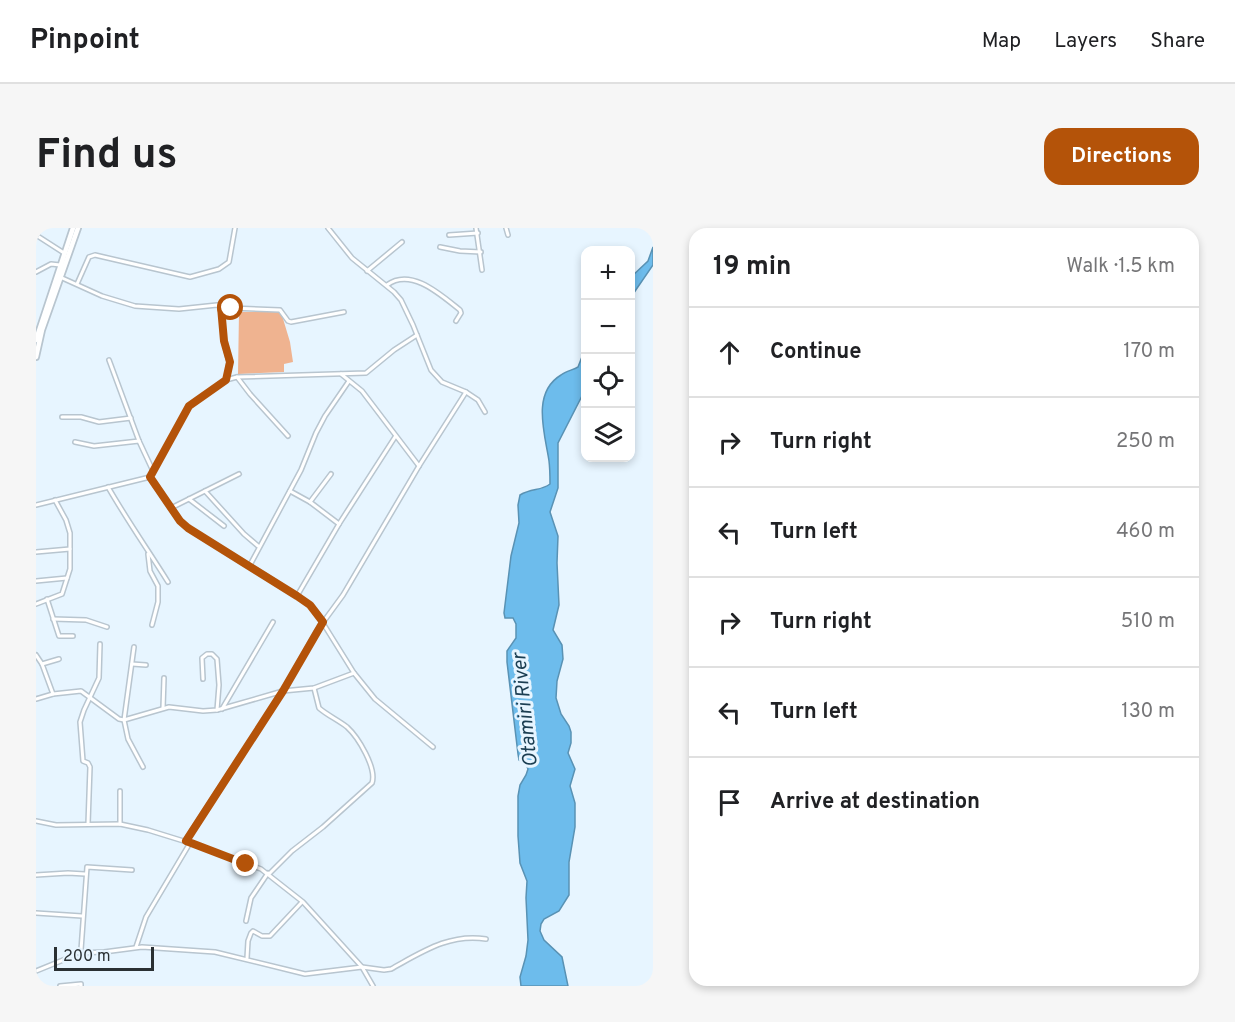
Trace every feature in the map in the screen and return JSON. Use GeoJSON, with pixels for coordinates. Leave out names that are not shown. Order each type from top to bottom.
{"type":"FeatureCollection","features":[{"type":"Feature","properties":{"kind":"main road"},"geometry":{"type":"LineString","coordinates":[[36,340],[64,253],[75,229]]}},
{"type":"Feature","properties":{"kind":"main road"},"geometry":{"type":"LineString","coordinates":[[36,357],[42,330],[75,229]]}},
{"type":"Feature","properties":{"kind":"street"},"geometry":{"type":"LineString","coordinates":[[77,284],[89,257],[95,255],[185,276],[205,275],[226,266],[229,262],[235,228]]}},
{"type":"Feature","properties":{"kind":"street"},"geometry":{"type":"LineString","coordinates":[[328,228],[352,258],[387,285],[400,300],[431,370],[442,382],[478,400],[485,412]]}},
{"type":"Feature","properties":{"kind":"street"},"geometry":{"type":"LineString","coordinates":[[476,228],[482,270]]}},
{"type":"Feature","properties":{"kind":"street"},"geometry":{"type":"LineString","coordinates":[[506,228],[508,235]]}},
{"type":"Feature","properties":{"kind":"street"},"geometry":{"type":"LineString","coordinates":[[449,235],[478,233]]}},
{"type":"Feature","properties":{"kind":"street"},"geometry":{"type":"LineString","coordinates":[[36,235],[64,253]]}},
{"type":"Feature","properties":{"kind":"street"},"geometry":{"type":"LineString","coordinates":[[367,271],[402,242]]}},
{"type":"Feature","properties":{"kind":"street"},"geometry":{"type":"LineString","coordinates":[[440,247],[481,252]]}},
{"type":"Feature","properties":{"kind":"street"},"geometry":{"type":"LineString","coordinates":[[36,272],[51,264],[60,265]]}},
{"type":"Feature","properties":{"kind":"street"},"geometry":{"type":"LineString","coordinates":[[60,277],[102,296],[135,306],[179,309],[217,305],[280,310],[291,322],[344,312]]}},
{"type":"Feature","properties":{"kind":"street"},"geometry":{"type":"LineString","coordinates":[[387,285],[392,281],[404,279],[426,285],[460,310],[461,313],[456,321]]}},
{"type":"Feature","properties":{"kind":"street"},"geometry":{"type":"LineString","coordinates":[[221,307],[224,341],[230,362],[226,380]]}},
{"type":"Feature","properties":{"kind":"street"},"geometry":{"type":"LineString","coordinates":[[150,477],[189,406],[226,380],[237,376],[369,372],[394,350],[417,335]]}},
{"type":"Feature","properties":{"kind":"street"},"geometry":{"type":"LineString","coordinates":[[109,360],[139,441],[153,471]]}},
{"type":"Feature","properties":{"kind":"street"},"geometry":{"type":"LineString","coordinates":[[341,374],[362,391],[418,466]]}},
{"type":"Feature","properties":{"kind":"street"},"geometry":{"type":"LineString","coordinates":[[237,376],[288,436]]}},
{"type":"Feature","properties":{"kind":"street"},"geometry":{"type":"LineString","coordinates":[[250,565],[258,546],[301,471],[324,417],[349,381]]}},
{"type":"Feature","properties":{"kind":"street"},"geometry":{"type":"LineString","coordinates":[[136,947],[146,917],[185,854],[188,842],[283,691],[323,622],[343,595],[418,466],[466,392]]}},
{"type":"Feature","properties":{"kind":"street"},"geometry":{"type":"LineString","coordinates":[[62,417],[81,417],[99,423],[131,418]]}},
{"type":"Feature","properties":{"kind":"street"},"geometry":{"type":"LineString","coordinates":[[297,596],[339,524],[396,436]]}},
{"type":"Feature","properties":{"kind":"street"},"geometry":{"type":"LineString","coordinates":[[75,442],[94,447],[139,441]]}},
{"type":"Feature","properties":{"kind":"street"},"geometry":{"type":"LineString","coordinates":[[171,508],[238,474]]}},
{"type":"Feature","properties":{"kind":"street"},"geometry":{"type":"LineString","coordinates":[[310,502],[331,474]]}},
{"type":"Feature","properties":{"kind":"street"},"geometry":{"type":"LineString","coordinates":[[36,505],[150,477]]}},
{"type":"Feature","properties":{"kind":"street"},"geometry":{"type":"LineString","coordinates":[[150,477],[188,528],[250,565],[310,605],[354,673],[375,699],[433,747]]}},
{"type":"Feature","properties":{"kind":"street"},"geometry":{"type":"LineString","coordinates":[[108,487],[168,582]]}},
{"type":"Feature","properties":{"kind":"street"},"geometry":{"type":"LineString","coordinates":[[206,491],[244,534],[258,546]]}},
{"type":"Feature","properties":{"kind":"street"},"geometry":{"type":"LineString","coordinates":[[290,491],[310,502],[339,524]]}},
{"type":"Feature","properties":{"kind":"street"},"geometry":{"type":"LineString","coordinates":[[189,499],[224,526]]}},
{"type":"Feature","properties":{"kind":"street"},"geometry":{"type":"LineString","coordinates":[[36,604],[62,594],[70,569],[68,525],[54,500]]}},
{"type":"Feature","properties":{"kind":"street"},"geometry":{"type":"LineString","coordinates":[[36,552],[70,549]]}},
{"type":"Feature","properties":{"kind":"street"},"geometry":{"type":"LineString","coordinates":[[148,552],[150,571],[158,586],[158,602],[152,625]]}},
{"type":"Feature","properties":{"kind":"street"},"geometry":{"type":"LineString","coordinates":[[36,581],[67,578]]}},
{"type":"Feature","properties":{"kind":"street"},"geometry":{"type":"LineString","coordinates":[[47,599],[59,636],[73,636]]}},
{"type":"Feature","properties":{"kind":"street"},"geometry":{"type":"LineString","coordinates":[[53,619],[86,620],[106,627]]}},
{"type":"Feature","properties":{"kind":"street"},"geometry":{"type":"LineString","coordinates":[[222,709],[273,622]]}},
{"type":"Feature","properties":{"kind":"street"},"geometry":{"type":"LineString","coordinates":[[88,824],[90,767],[83,761],[80,723],[99,678],[100,644]]}},
{"type":"Feature","properties":{"kind":"street"},"geometry":{"type":"LineString","coordinates":[[134,647],[124,720],[128,739],[143,767]]}},
{"type":"Feature","properties":{"kind":"street"},"geometry":{"type":"LineString","coordinates":[[203,679],[202,658],[207,654],[212,654],[218,659],[217,710]]}},
{"type":"Feature","properties":{"kind":"street"},"geometry":{"type":"LineString","coordinates":[[36,655],[42,664],[53,693]]}},
{"type":"Feature","properties":{"kind":"street"},"geometry":{"type":"LineString","coordinates":[[42,664],[59,659]]}},
{"type":"Feature","properties":{"kind":"street"},"geometry":{"type":"LineString","coordinates":[[132,664],[146,665]]}},
{"type":"Feature","properties":{"kind":"street"},"geometry":{"type":"LineString","coordinates":[[36,699],[53,693],[81,691],[119,719],[124,720],[163,708],[176,707],[203,711],[222,709],[283,691],[314,687],[354,673]]}},
{"type":"Feature","properties":{"kind":"street"},"geometry":{"type":"LineString","coordinates":[[163,708],[164,678]]}},
{"type":"Feature","properties":{"kind":"street"},"geometry":{"type":"LineString","coordinates":[[246,921],[251,898],[269,874],[292,850],[323,827],[372,783],[374,777],[373,769],[359,742],[349,729],[319,708],[314,687]]}},
{"type":"Feature","properties":{"kind":"street"},"geometry":{"type":"LineString","coordinates":[[120,791],[120,824]]}},
{"type":"Feature","properties":{"kind":"street"},"geometry":{"type":"LineString","coordinates":[[36,821],[56,825],[120,824],[147,830],[188,842],[269,874],[303,902],[362,967],[373,986]]}},
{"type":"Feature","properties":{"kind":"street"},"geometry":{"type":"LineString","coordinates":[[79,952],[82,947],[82,916],[87,867],[132,870]]}},
{"type":"Feature","properties":{"kind":"street"},"geometry":{"type":"LineString","coordinates":[[36,875],[85,874]]}},
{"type":"Feature","properties":{"kind":"street"},"geometry":{"type":"LineString","coordinates":[[247,958],[250,933],[270,936],[303,902]]}},
{"type":"Feature","properties":{"kind":"street"},"geometry":{"type":"LineString","coordinates":[[36,913],[82,916]]}},
{"type":"Feature","properties":{"kind":"street"},"geometry":{"type":"LineString","coordinates":[[36,971],[79,952],[104,952],[136,947],[215,952],[305,974],[362,967],[384,970],[391,969],[444,941],[468,938],[486,939]]}},
{"type":"Feature","properties":{"kind":"street"},"geometry":{"type":"LineString","coordinates":[[60,986],[81,984],[81,986]]}},
{"type":"Feature","properties":{"kind":"shaded area"},"geometry":{"type":"Polygon","coordinates":[[[239,312],[281,312],[293,362],[284,364],[284,372],[238,374],[239,312]]]}},
{"type":"Feature","properties":{"kind":"water"},"geometry":{"type":"Polygon","coordinates":[[[653,247],[653,265],[635,291],[635,273],[648,261],[653,247]]]}},
{"type":"Feature","properties":{"kind":"water","name":"Otamiri River"},"geometry":{"type":"Polygon","coordinates":[[[581,359],[581,398],[558,443],[558,488],[550,512],[558,536],[559,605],[553,630],[562,645],[563,659],[557,681],[556,698],[561,714],[571,732],[568,753],[575,769],[570,786],[575,803],[575,827],[569,862],[569,895],[559,911],[544,919],[540,931],[544,940],[562,957],[568,986],[521,986],[520,977],[528,940],[527,881],[520,863],[518,796],[520,785],[528,769],[525,763],[519,760],[507,662],[507,651],[516,638],[516,624],[513,618],[505,618],[504,613],[511,556],[519,523],[520,495],[550,484],[542,415],[546,392],[561,375],[578,367],[581,359]]]}},
{"type":"Feature","properties":{"kind":"route"},"geometry":{"type":"LineString","coordinates":[[231,308],[221,307],[224,341],[230,362],[226,380],[189,406],[150,477],[180,521],[188,528],[250,565],[310,605],[323,622],[283,691],[186,841],[246,864]]}}]}
